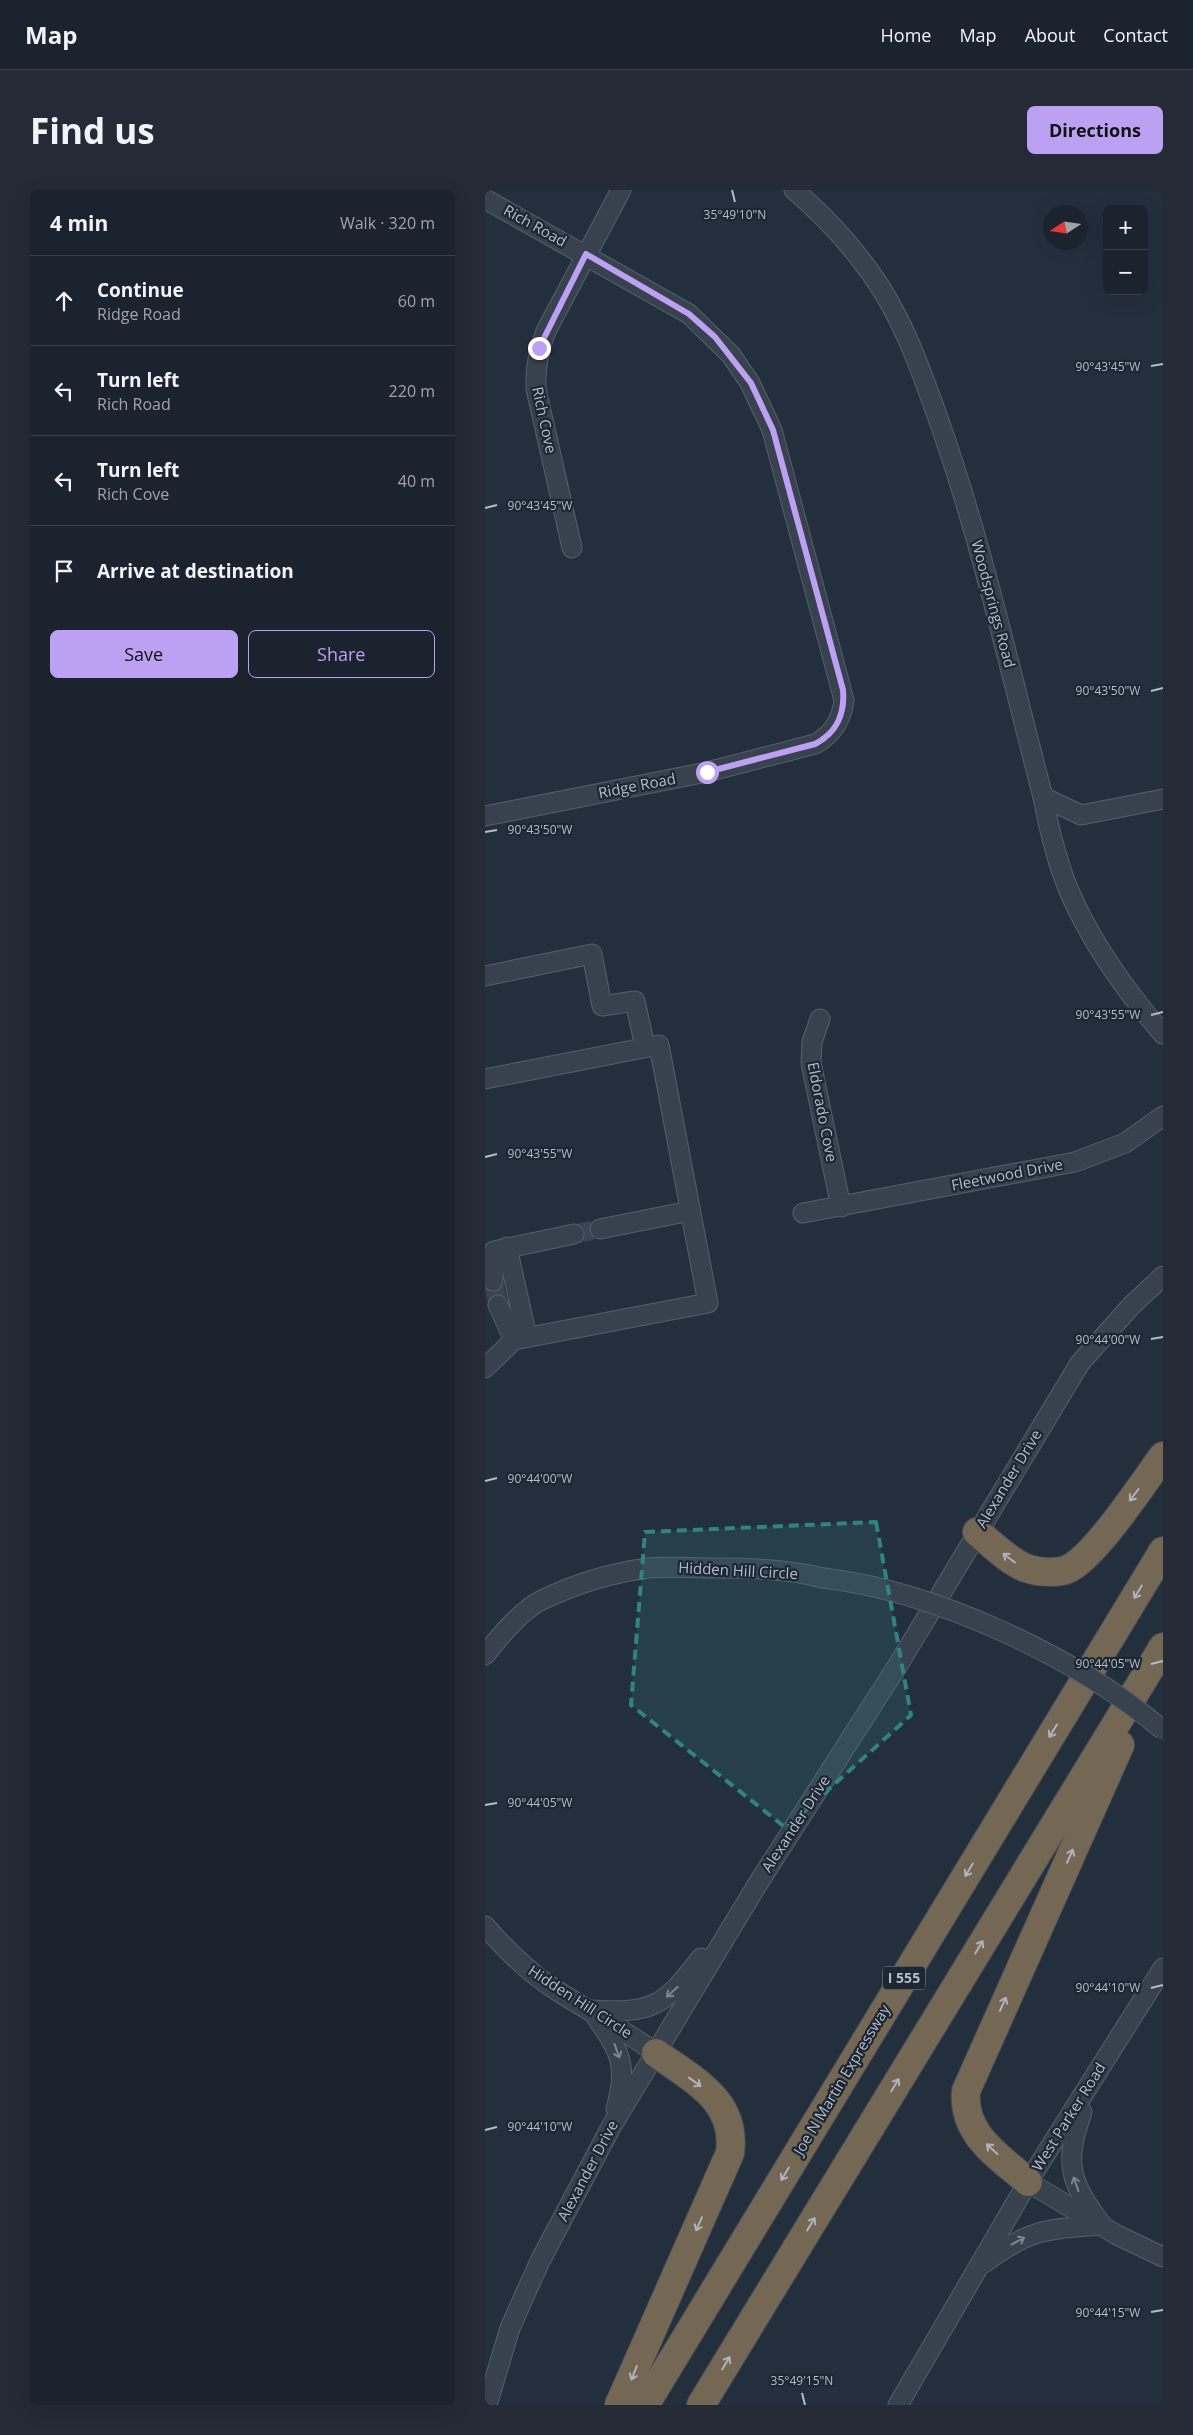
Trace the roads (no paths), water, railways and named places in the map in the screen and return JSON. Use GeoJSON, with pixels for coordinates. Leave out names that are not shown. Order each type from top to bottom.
{"type":"FeatureCollection","features":[{"type":"Feature","properties":{"kind":"highway"},"geometry":{"type":"LineString","coordinates":[[977,1532],[1014,1562],[1026,1568],[1059,1572],[1066,1570],[1090,1553],[1163,1456]]}},
{"type":"Feature","properties":{"kind":"highway","name":"Joe N Martin Expressway"},"geometry":{"type":"LineString","coordinates":[[645,2405],[1163,1551]]}},
{"type":"Feature","properties":{"kind":"highway"},"geometry":{"type":"LineString","coordinates":[[1028,2182],[975,2133],[967,2117],[966,2091],[1163,1648]]}},
{"type":"Feature","properties":{"kind":"highway"},"geometry":{"type":"LineString","coordinates":[[701,2405],[1163,1648]]}},
{"type":"Feature","properties":{"kind":"highway"},"geometry":{"type":"LineString","coordinates":[[619,2405],[730,2153],[731,2140],[723,2108],[716,2097],[656,2053]]}},
{"type":"Feature","properties":{"kind":"street","name":"Rich Cove"},"geometry":{"type":"LineString","coordinates":[[572,548],[537,390],[535,368],[539,348],[546,330],[621,190]]}},
{"type":"Feature","properties":{"kind":"street","name":"Woodsprings Road"},"geometry":{"type":"LineString","coordinates":[[794,190],[818,210],[865,264],[891,305],[917,359],[964,493],[1043,797],[1050,833],[1070,893],[1092,936],[1161,1028]]}},
{"type":"Feature","properties":{"kind":"street","name":"Rich Road"},"geometry":{"type":"LineString","coordinates":[[485,199],[586,254],[689,314],[715,337],[751,383],[773,430],[843,690],[843,711],[837,723]]}},
{"type":"Feature","properties":{"kind":"street","name":"Ridge Road"},"geometry":{"type":"LineString","coordinates":[[485,816],[707,772],[815,744],[830,733],[837,723]]}},
{"type":"Feature","properties":{"kind":"street"},"geometry":{"type":"LineString","coordinates":[[1043,797],[1081,816]]}},
{"type":"Feature","properties":{"kind":"street"},"geometry":{"type":"LineString","coordinates":[[1050,833],[1081,816],[1163,799]]}},
{"type":"Feature","properties":{"kind":"street"},"geometry":{"type":"LineString","coordinates":[[485,976],[592,954],[602,1006],[635,1000],[645,1047]]}},
{"type":"Feature","properties":{"kind":"street","name":"Eldorado Cove"},"geometry":{"type":"LineString","coordinates":[[820,1019],[812,1042],[811,1064],[841,1207]]}},
{"type":"Feature","properties":{"kind":"street"},"geometry":{"type":"LineString","coordinates":[[485,1079],[659,1044],[708,1303],[520,1339],[485,1368]]}},
{"type":"Feature","properties":{"kind":"street","name":"Fleetwood Drive"},"geometry":{"type":"LineString","coordinates":[[803,1213],[1075,1162],[1125,1143],[1163,1116]]}},
{"type":"Feature","properties":{"kind":"street"},"geometry":{"type":"LineString","coordinates":[[600,1229],[691,1211]]}},
{"type":"Feature","properties":{"kind":"street"},"geometry":{"type":"LineString","coordinates":[[493,1281],[494,1250],[574,1234]]}},
{"type":"Feature","properties":{"kind":"street"},"geometry":{"type":"LineString","coordinates":[[507,1247],[520,1339]]}},
{"type":"Feature","properties":{"kind":"street","name":"Alexander Drive"},"geometry":{"type":"LineString","coordinates":[[487,2405],[510,2328],[539,2261],[611,2127],[757,1885],[898,1665],[1080,1362],[1163,1276]]}},
{"type":"Feature","properties":{"kind":"street"},"geometry":{"type":"LineString","coordinates":[[498,1305],[520,1339]]}},
{"type":"Feature","properties":{"kind":"street","name":"Hidden Hill Circle"},"geometry":{"type":"LineString","coordinates":[[485,1655],[511,1624],[541,1600],[573,1586],[615,1574],[648,1568],[756,1568],[877,1587],[952,1611],[1011,1635],[1087,1676],[1163,1730]]}},
{"type":"Feature","properties":{"kind":"street"},"geometry":{"type":"LineString","coordinates":[[591,2010],[636,2009],[657,2003],[674,1992],[757,1885]]}},
{"type":"Feature","properties":{"kind":"street","name":"Hidden Hill Circle"},"geometry":{"type":"LineString","coordinates":[[485,1926],[503,1947],[555,1989],[591,2010],[656,2053]]}},
{"type":"Feature","properties":{"kind":"street","name":"West Parker Road"},"geometry":{"type":"LineString","coordinates":[[898,2405],[1028,2182],[1163,1968]]}},
{"type":"Feature","properties":{"kind":"street"},"geometry":{"type":"LineString","coordinates":[[591,2010],[611,2036],[621,2064],[620,2094],[611,2127]]}},
{"type":"Feature","properties":{"kind":"street"},"geometry":{"type":"LineString","coordinates":[[1093,2081],[1073,2137],[1071,2164],[1081,2198],[1102,2225]]}},
{"type":"Feature","properties":{"kind":"street"},"geometry":{"type":"LineString","coordinates":[[1028,2182],[1102,2225],[1163,2257]]}},
{"type":"Feature","properties":{"kind":"street"},"geometry":{"type":"LineString","coordinates":[[977,2268],[1017,2240],[1034,2233],[1051,2229],[1102,2225]]}},
{"type":"Feature","properties":{"kind":"tunnel"},"geometry":{"type":"LineString","coordinates":[[574,1234],[600,1229]]}},
{"type":"Feature","properties":{"kind":"tunnel"},"geometry":{"type":"LineString","coordinates":[[493,1281],[498,1305]]}}]}
